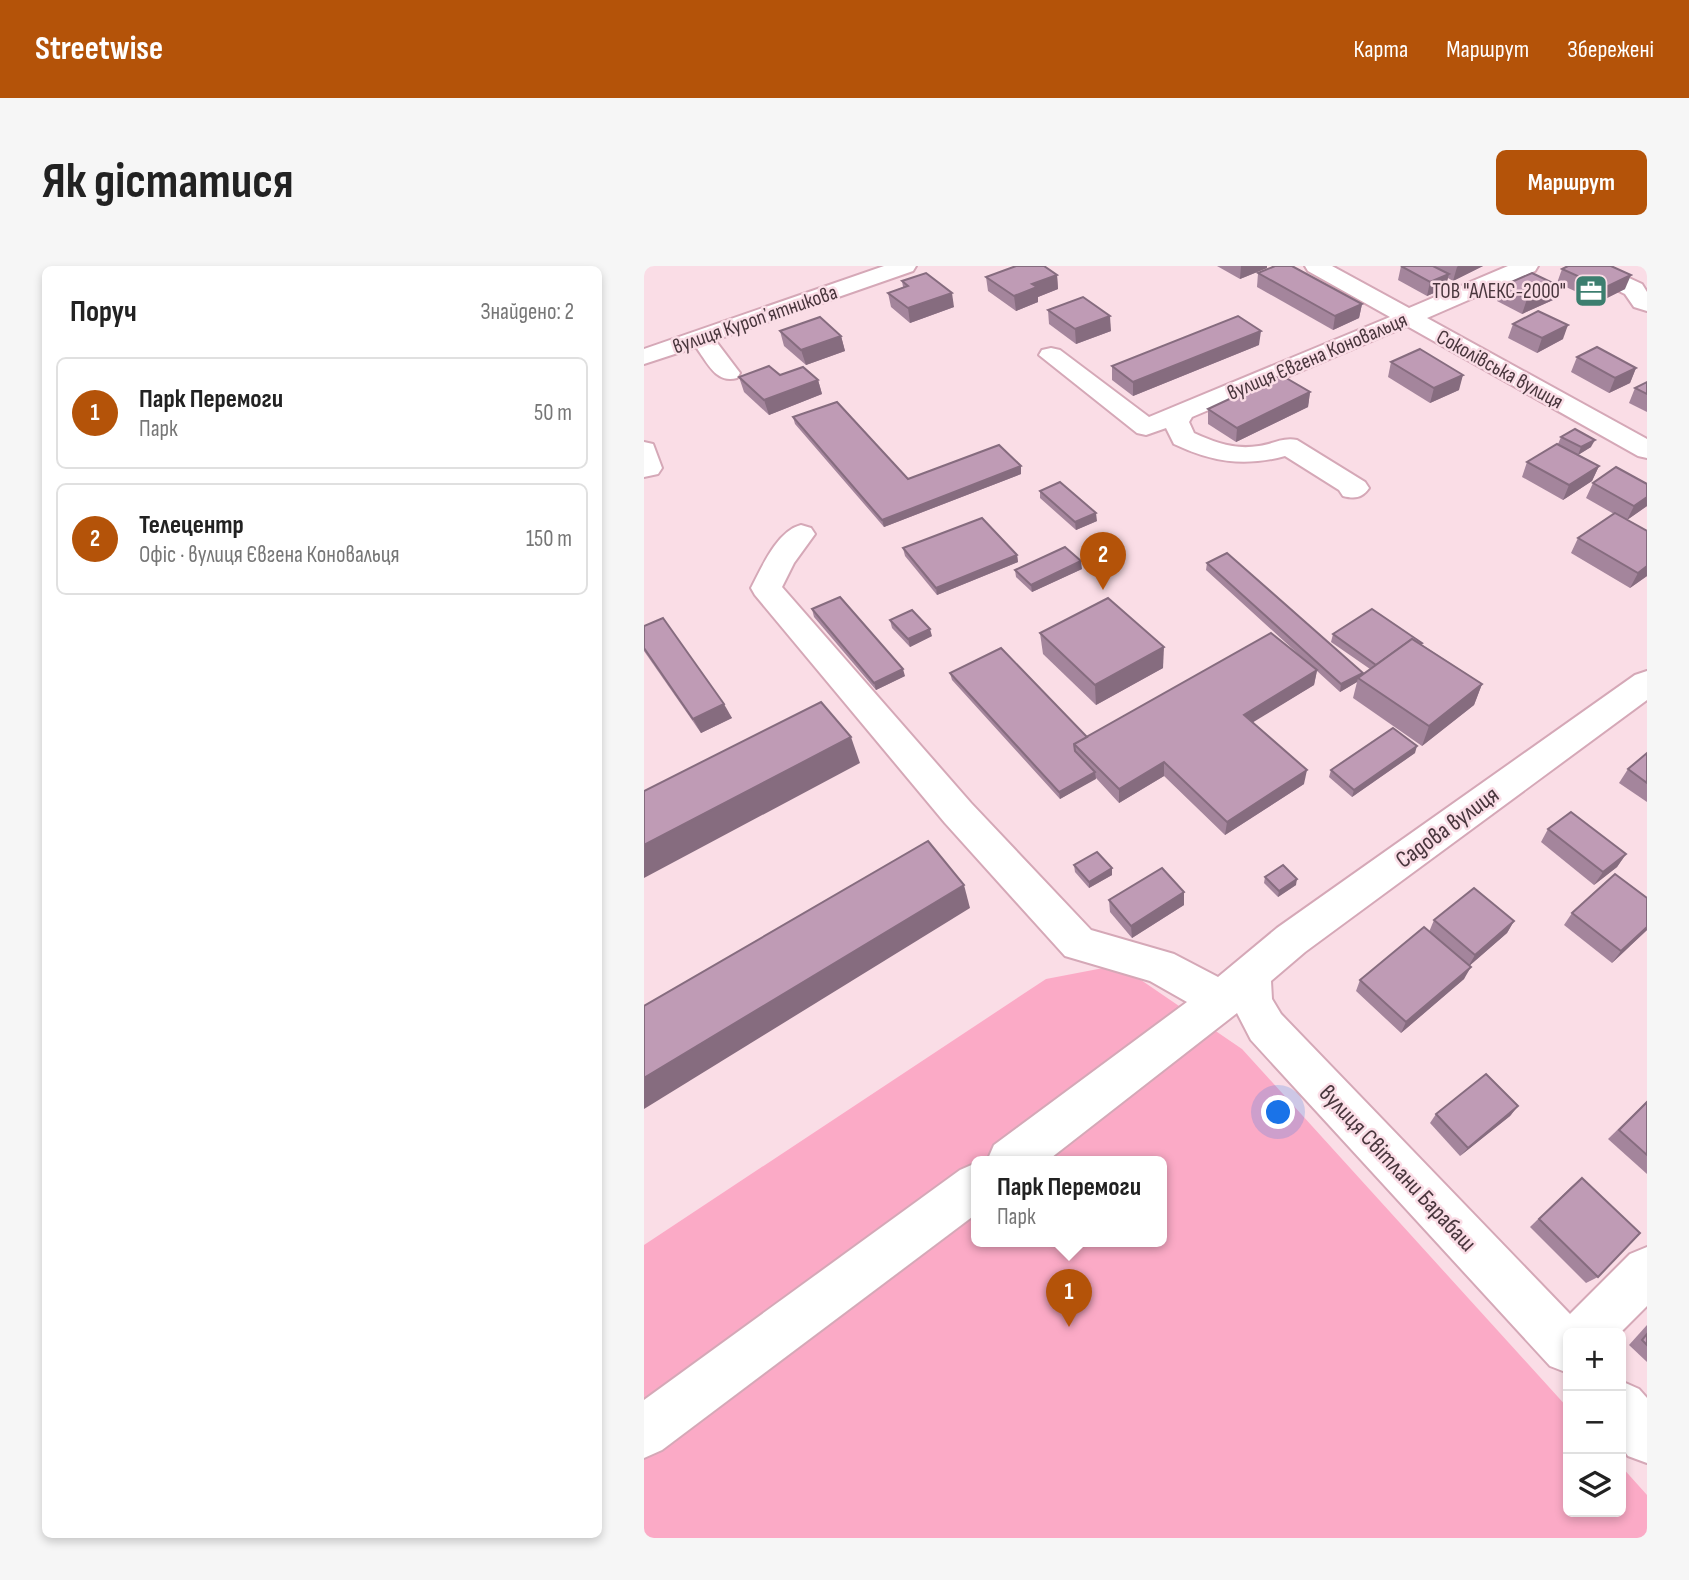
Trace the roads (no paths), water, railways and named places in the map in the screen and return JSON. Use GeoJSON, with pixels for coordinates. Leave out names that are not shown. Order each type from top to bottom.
{"type":"FeatureCollection","features":[{"type":"Feature","properties":{"kind":"street","name":"вулиця Куропʼятникова"},"geometry":{"type":"LineString","coordinates":[[644,357],[905,266]]}},
{"type":"Feature","properties":{"kind":"street","name":"Соколівська вулиця"},"geometry":{"type":"LineString","coordinates":[[1316,266],[1647,450]]}},
{"type":"Feature","properties":{"kind":"street","name":"вулиця Євгена Коновальця"},"geometry":{"type":"LineString","coordinates":[[1051,355],[1146,427],[1527,266]]}},
{"type":"Feature","properties":{"kind":"street"},"geometry":{"type":"LineString","coordinates":[[1585,266],[1634,289],[1642,302],[1647,304]]}},
{"type":"Feature","properties":{"kind":"street"},"geometry":{"type":"LineString","coordinates":[[862,283],[883,297]]}},
{"type":"Feature","properties":{"kind":"street"},"geometry":{"type":"LineString","coordinates":[[702,339],[728,373]]}},
{"type":"Feature","properties":{"kind":"street"},"geometry":{"type":"LineString","coordinates":[[1182,413],[1176,422],[1183,438],[1209,451],[1258,457],[1288,446],[1355,488],[1353,490]]}},
{"type":"Feature","properties":{"kind":"street"},"geometry":{"type":"LineString","coordinates":[[644,450],[648,468],[644,469]]}},
{"type":"Feature","properties":{"kind":"street"},"geometry":{"type":"LineString","coordinates":[[801,534],[781,560],[766,587],[958,813],[1079,944],[1236,988]]}},
{"type":"Feature","properties":{"kind":"street","name":"Садова вулиця"},"geometry":{"type":"LineString","coordinates":[[1017,1156],[1172,1040],[1291,940],[1647,683]]}},
{"type":"Feature","properties":{"kind":"street","name":"вулиця Світлани Барабаш"},"geometry":{"type":"LineString","coordinates":[[1236,988],[1252,1002],[1266,1027],[1563,1343]]}},
{"type":"Feature","properties":{"kind":"street"},"geometry":{"type":"LineString","coordinates":[[644,1432],[971,1190]]}},
{"type":"Feature","properties":{"kind":"street"},"geometry":{"type":"LineString","coordinates":[[1591,1328],[1647,1271]]}},
{"type":"Feature","properties":{"kind":"street"},"geometry":{"type":"LineString","coordinates":[[1626,1413],[1647,1437]]}},
{"type":"Feature","properties":{"kind":"place","name":"ТОВ \"АЛЕКС-2000\""},"geometry":{"type":"Point","coordinates":[1591,291]}},
{"type":"Feature","properties":{"kind":"place","name":"Телецентр"},"geometry":{"type":"Point","coordinates":[1103,590]}},
{"type":"Feature","properties":{"kind":"place","name":"Парк Перемоги"},"geometry":{"type":"Point","coordinates":[1069,1327]}}]}
